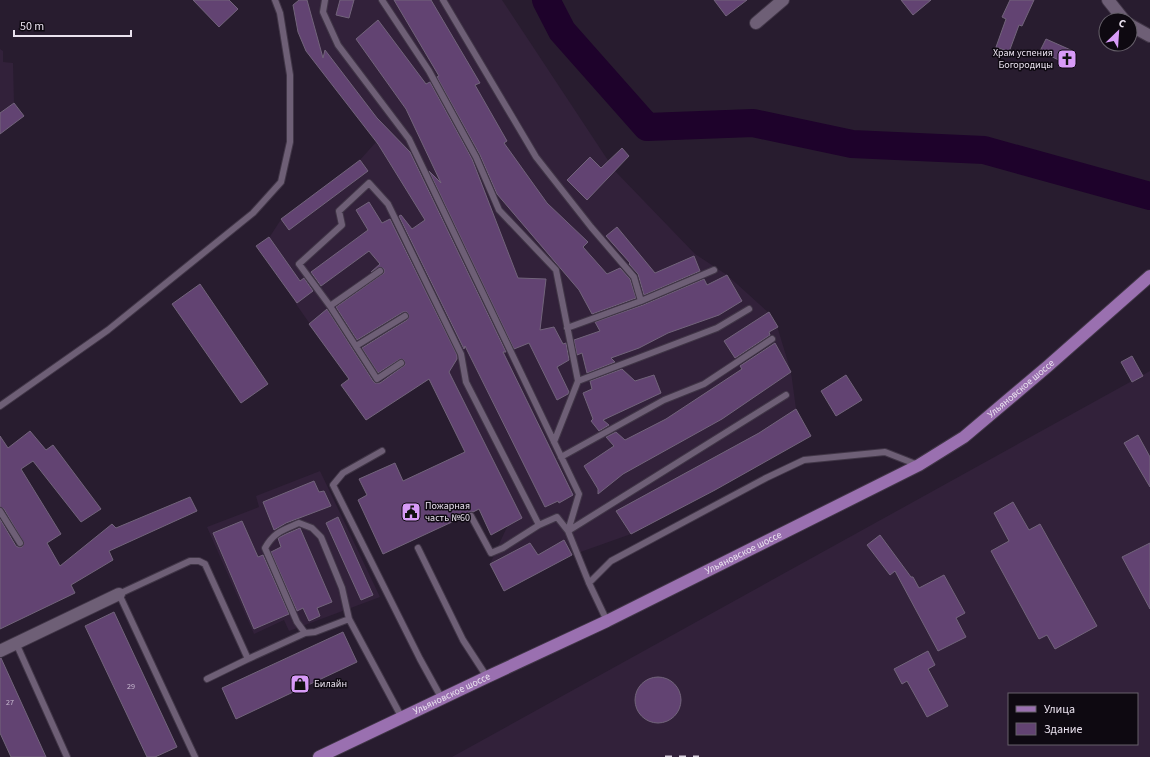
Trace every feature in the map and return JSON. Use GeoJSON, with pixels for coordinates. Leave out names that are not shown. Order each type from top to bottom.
{"type":"FeatureCollection","features":[{"type":"Feature","properties":{"kind":"main road","name":"Ульяновское шоссе"},"geometry":{"type":"LineString","coordinates":[[319,757],[607,621],[919,465],[964,437],[1048,366],[1150,276]]}},
{"type":"Feature","properties":{"kind":"street"},"geometry":{"type":"LineString","coordinates":[[756,23],[783,0]]}},
{"type":"Feature","properties":{"kind":"street"},"geometry":{"type":"LineString","coordinates":[[1108,0],[1118,12]]}},
{"type":"Feature","properties":{"kind":"street"},"geometry":{"type":"LineString","coordinates":[[1138,29],[1150,36]]}},
{"type":"Feature","properties":{"kind":"street"},"geometry":{"type":"LineString","coordinates":[[0,651],[119,594]]}},
{"type":"Feature","properties":{"kind":"lane"},"geometry":{"type":"LineString","coordinates":[[0,406],[108,330],[253,213],[280,182],[290,142],[290,75],[280,13],[275,0]]}},
{"type":"Feature","properties":{"kind":"lane"},"geometry":{"type":"LineString","coordinates":[[325,0],[323,12],[338,45],[409,140],[579,494],[568,530]]}},
{"type":"Feature","properties":{"kind":"lane"},"geometry":{"type":"LineString","coordinates":[[382,0],[429,70],[476,157],[499,210],[556,270],[578,381],[554,442]]}},
{"type":"Feature","properties":{"kind":"lane"},"geometry":{"type":"LineString","coordinates":[[443,0],[536,157],[591,227],[634,277],[641,301]]}},
{"type":"Feature","properties":{"kind":"lane"},"geometry":{"type":"LineString","coordinates":[[401,363],[377,379],[330,306],[298,264],[342,225],[339,211],[369,183],[388,204],[461,354],[466,382],[539,525]]}},
{"type":"Feature","properties":{"kind":"lane"},"geometry":{"type":"LineString","coordinates":[[567,328],[641,301],[714,270]]}},
{"type":"Feature","properties":{"kind":"lane"},"geometry":{"type":"LineString","coordinates":[[330,306],[380,271]]}},
{"type":"Feature","properties":{"kind":"lane"},"geometry":{"type":"LineString","coordinates":[[578,381],[717,328],[749,309]]}},
{"type":"Feature","properties":{"kind":"lane"},"geometry":{"type":"LineString","coordinates":[[356,346],[405,316]]}},
{"type":"Feature","properties":{"kind":"lane"},"geometry":{"type":"LineString","coordinates":[[561,457],[664,400],[704,384],[772,339]]}},
{"type":"Feature","properties":{"kind":"lane"},"geometry":{"type":"LineString","coordinates":[[568,530],[786,395]]}},
{"type":"Feature","properties":{"kind":"lane"},"geometry":{"type":"LineString","coordinates":[[382,451],[343,473],[333,485],[420,660],[442,699]]}},
{"type":"Feature","properties":{"kind":"lane"},"geometry":{"type":"LineString","coordinates":[[588,583],[611,561],[766,478],[804,460],[885,452],[919,465]]}},
{"type":"Feature","properties":{"kind":"lane"},"geometry":{"type":"LineString","coordinates":[[0,511],[20,543]]}},
{"type":"Feature","properties":{"kind":"lane"},"geometry":{"type":"LineString","coordinates":[[471,516],[491,553],[503,548],[539,525],[557,517],[568,530],[588,583],[607,621]]}},
{"type":"Feature","properties":{"kind":"lane"},"geometry":{"type":"LineString","coordinates":[[306,633],[297,622],[266,548],[271,538],[299,523],[312,528],[321,536],[342,588],[349,619],[402,718]]}},
{"type":"Feature","properties":{"kind":"lane"},"geometry":{"type":"LineString","coordinates":[[418,548],[463,640],[488,677]]}},
{"type":"Feature","properties":{"kind":"lane"},"geometry":{"type":"LineString","coordinates":[[195,757],[119,594],[190,562],[198,561],[205,564],[248,659]]}},
{"type":"Feature","properties":{"kind":"lane"},"geometry":{"type":"LineString","coordinates":[[207,679],[306,633],[315,632],[349,619]]}},
{"type":"Feature","properties":{"kind":"lane"},"geometry":{"type":"LineString","coordinates":[[16,643],[67,757]]}},
{"type":"Feature","properties":{"kind":"shaded area"},"geometry":{"type":"Polygon","coordinates":[[[303,0],[502,0],[615,171],[695,254],[727,275],[769,313],[777,326],[791,372],[796,409],[631,534],[572,555],[490,564],[507,527],[504,504],[432,369],[377,401],[310,324],[296,304],[269,238],[280,221],[315,204],[377,141],[309,37],[303,0]]]}},
{"type":"Feature","properties":{"kind":"shaded area"},"geometry":{"type":"Polygon","coordinates":[[[0,49],[3,51],[3,62],[13,63],[14,103],[0,115],[0,49]]]}},
{"type":"Feature","properties":{"kind":"shaded area"},"geometry":{"type":"Polygon","coordinates":[[[1150,371],[1150,757],[452,757],[1150,371]]]}},
{"type":"Feature","properties":{"kind":"shaded area"},"geometry":{"type":"Polygon","coordinates":[[[320,471],[380,597],[289,631],[284,620],[254,634],[207,527],[259,507],[256,496],[320,471]]]}},
{"type":"Feature","properties":{"kind":"building"},"geometry":{"type":"Polygon","coordinates":[[[193,0],[229,0],[238,9],[219,27],[193,0]]]}},
{"type":"Feature","properties":{"kind":"building"},"geometry":{"type":"Polygon","coordinates":[[[299,0],[307,0],[323,58],[325,50],[377,118],[410,152],[506,352],[503,352],[573,495],[559,503],[558,501],[545,507],[465,346],[464,349],[399,216],[401,215],[412,229],[425,220],[378,144],[306,51],[298,32],[293,5],[299,0]]]}},
{"type":"Feature","properties":{"kind":"building"},"geometry":{"type":"Polygon","coordinates":[[[340,0],[354,0],[349,18],[336,15],[340,0]]]}},
{"type":"Feature","properties":{"kind":"building"},"geometry":{"type":"Polygon","coordinates":[[[394,0],[431,0],[480,83],[475,85],[507,141],[504,143],[547,203],[588,242],[583,247],[607,274],[620,268],[630,279],[636,298],[592,314],[579,290],[497,194],[480,155],[437,77],[439,76],[394,0]]]}},
{"type":"Feature","properties":{"kind":"building"},"geometry":{"type":"Polygon","coordinates":[[[714,0],[747,0],[726,16],[714,0]]]}},
{"type":"Feature","properties":{"kind":"building"},"geometry":{"type":"Polygon","coordinates":[[[901,0],[931,0],[913,15],[901,0]]]}},
{"type":"Feature","properties":{"kind":"building"},"geometry":{"type":"Polygon","coordinates":[[[1010,0],[1034,0],[1022,26],[1019,25],[1009,52],[996,47],[1006,19],[1002,17],[1010,0]]]}},
{"type":"Feature","properties":{"kind":"building"},"geometry":{"type":"Polygon","coordinates":[[[378,20],[426,84],[430,82],[472,159],[518,278],[546,279],[540,330],[554,327],[563,344],[566,343],[569,360],[557,367],[569,392],[557,400],[529,343],[514,349],[429,171],[441,183],[406,109],[356,39],[378,20]]]}},
{"type":"Feature","properties":{"kind":"building"},"geometry":{"type":"Polygon","coordinates":[[[1046,39],[1073,51],[1067,64],[1040,51],[1046,39]]]}},
{"type":"Feature","properties":{"kind":"building"},"geometry":{"type":"Polygon","coordinates":[[[14,103],[24,116],[0,134],[0,113],[14,103]]]}},
{"type":"Feature","properties":{"kind":"building"},"geometry":{"type":"Polygon","coordinates":[[[622,148],[629,156],[587,200],[567,180],[590,157],[601,168],[622,148]]]}},
{"type":"Feature","properties":{"kind":"building"},"geometry":{"type":"Polygon","coordinates":[[[360,160],[368,171],[289,230],[281,219],[360,160]]]}},
{"type":"Feature","properties":{"kind":"building"},"geometry":{"type":"Polygon","coordinates":[[[369,202],[382,223],[390,219],[457,355],[457,359],[449,372],[522,518],[491,535],[479,509],[469,512],[467,515],[383,554],[358,500],[367,495],[359,479],[395,463],[403,481],[465,452],[429,379],[366,420],[341,385],[349,379],[309,324],[327,309],[375,383],[380,383],[405,365],[404,360],[400,359],[378,373],[362,348],[407,320],[409,316],[407,312],[403,312],[357,340],[336,307],[384,273],[384,269],[380,267],[371,272],[380,264],[369,251],[321,286],[311,272],[368,230],[356,210],[369,202]]]}},
{"type":"Feature","properties":{"kind":"building"},"geometry":{"type":"Polygon","coordinates":[[[617,227],[655,273],[694,256],[700,271],[644,295],[638,274],[606,236],[617,227]]]}},
{"type":"Feature","properties":{"kind":"building"},"geometry":{"type":"Polygon","coordinates":[[[269,237],[300,281],[304,278],[313,291],[297,303],[256,246],[269,237]]]}},
{"type":"Feature","properties":{"kind":"building"},"geometry":{"type":"Polygon","coordinates":[[[727,275],[742,301],[719,315],[668,333],[639,348],[611,358],[615,362],[587,373],[582,353],[577,355],[574,340],[600,331],[595,322],[643,305],[704,279],[707,285],[727,275]]]}},
{"type":"Feature","properties":{"kind":"building"},"geometry":{"type":"Polygon","coordinates":[[[200,284],[268,384],[241,403],[172,304],[200,284]]]}},
{"type":"Feature","properties":{"kind":"building"},"geometry":{"type":"Polygon","coordinates":[[[769,312],[778,327],[769,332],[770,335],[735,358],[724,341],[769,312]]]}},
{"type":"Feature","properties":{"kind":"building"},"geometry":{"type":"Polygon","coordinates":[[[775,343],[791,372],[722,419],[623,474],[598,494],[598,489],[584,466],[614,446],[606,437],[616,432],[625,440],[666,419],[742,369],[740,366],[775,343]]]}},
{"type":"Feature","properties":{"kind":"building"},"geometry":{"type":"Polygon","coordinates":[[[1132,356],[1143,376],[1132,382],[1121,362],[1132,356]]]}},
{"type":"Feature","properties":{"kind":"building"},"geometry":{"type":"Polygon","coordinates":[[[622,369],[635,381],[654,375],[661,393],[603,420],[609,425],[599,431],[591,421],[593,419],[583,393],[592,389],[590,381],[622,369]]]}},
{"type":"Feature","properties":{"kind":"building"},"geometry":{"type":"Polygon","coordinates":[[[846,375],[862,400],[836,416],[821,391],[846,375]]]}},
{"type":"Feature","properties":{"kind":"building"},"geometry":{"type":"Polygon","coordinates":[[[796,409],[811,436],[715,490],[631,534],[616,511],[759,433],[796,409]]]}},
{"type":"Feature","properties":{"kind":"building"},"geometry":{"type":"Polygon","coordinates":[[[30,431],[46,450],[53,445],[101,509],[81,522],[33,461],[21,469],[61,534],[47,543],[60,566],[112,524],[116,528],[190,497],[197,511],[109,551],[113,560],[71,585],[75,593],[0,629],[0,519],[16,546],[22,547],[24,543],[4,509],[0,507],[0,436],[8,448],[30,431]]]}},
{"type":"Feature","properties":{"kind":"building"},"geometry":{"type":"Polygon","coordinates":[[[1138,435],[1150,457],[1150,487],[1124,443],[1138,435]]]}},
{"type":"Feature","properties":{"kind":"building"},"geometry":{"type":"Polygon","coordinates":[[[314,481],[319,492],[324,491],[331,506],[286,523],[274,530],[263,502],[314,481]]]}},
{"type":"Feature","properties":{"kind":"building"},"geometry":{"type":"Polygon","coordinates":[[[1013,502],[1029,530],[1040,524],[1097,626],[1055,649],[1047,635],[1039,639],[991,551],[1009,541],[994,513],[1013,502]]]}},
{"type":"Feature","properties":{"kind":"building"},"geometry":{"type":"Polygon","coordinates":[[[338,517],[373,595],[361,600],[326,523],[338,517]]]}},
{"type":"Feature","properties":{"kind":"building"},"geometry":{"type":"Polygon","coordinates":[[[242,521],[258,557],[263,555],[289,614],[254,629],[213,533],[242,521]]]}},
{"type":"Feature","properties":{"kind":"building"},"geometry":{"type":"Polygon","coordinates":[[[300,528],[332,602],[317,608],[320,616],[309,621],[303,608],[297,611],[271,552],[281,547],[278,538],[300,528]]]}},
{"type":"Feature","properties":{"kind":"building"},"geometry":{"type":"Polygon","coordinates":[[[880,535],[911,577],[913,577],[919,588],[944,575],[965,613],[956,618],[966,637],[938,651],[895,571],[890,575],[867,545],[880,535]]]}},
{"type":"Feature","properties":{"kind":"building"},"geometry":{"type":"Polygon","coordinates":[[[564,540],[572,555],[504,591],[490,564],[530,543],[538,555],[564,540]]]}},
{"type":"Feature","properties":{"kind":"building"},"geometry":{"type":"Polygon","coordinates":[[[1150,543],[1150,609],[1122,557],[1150,543]]]}},
{"type":"Feature","properties":{"kind":"building"},"geometry":{"type":"Polygon","coordinates":[[[114,612],[177,747],[155,757],[147,757],[85,626],[114,612]]]}},
{"type":"Feature","properties":{"kind":"building"},"geometry":{"type":"Polygon","coordinates":[[[343,632],[357,662],[236,719],[222,688],[343,632]]]}},
{"type":"Feature","properties":{"kind":"building"},"geometry":{"type":"Polygon","coordinates":[[[928,651],[935,665],[928,669],[948,706],[927,717],[907,681],[902,684],[894,669],[928,651]]]}},
{"type":"Feature","properties":{"kind":"building"},"geometry":{"type":"Polygon","coordinates":[[[0,658],[46,757],[11,757],[0,733],[0,658]]]}},
{"type":"Feature","properties":{"kind":"building"},"geometry":{"type":"Polygon","coordinates":[[[653,677],[663,677],[671,681],[677,687],[681,695],[681,705],[677,713],[671,719],[663,723],[653,723],[645,719],[639,713],[635,705],[635,695],[639,687],[645,681],[653,677]]]}},
{"type":"Feature","properties":{"kind":"waterway"},"geometry":{"type":"LineString","coordinates":[[546,0],[562,31],[647,127],[753,123],[852,144],[984,150],[1150,196]]}},
{"type":"Feature","properties":{"kind":"railway"},"geometry":{"type":"LineString","coordinates":[[665,757],[699,757]]}},
{"type":"Feature","properties":{"kind":"place","name":"Храм успения Богородицы"},"geometry":{"type":"Point","coordinates":[1067,59]}},
{"type":"Feature","properties":{"kind":"place","name":"Пожарная часть №60"},"geometry":{"type":"Point","coordinates":[411,512]}},
{"type":"Feature","properties":{"kind":"place","name":"Билайн"},"geometry":{"type":"Point","coordinates":[300,684]}}]}
